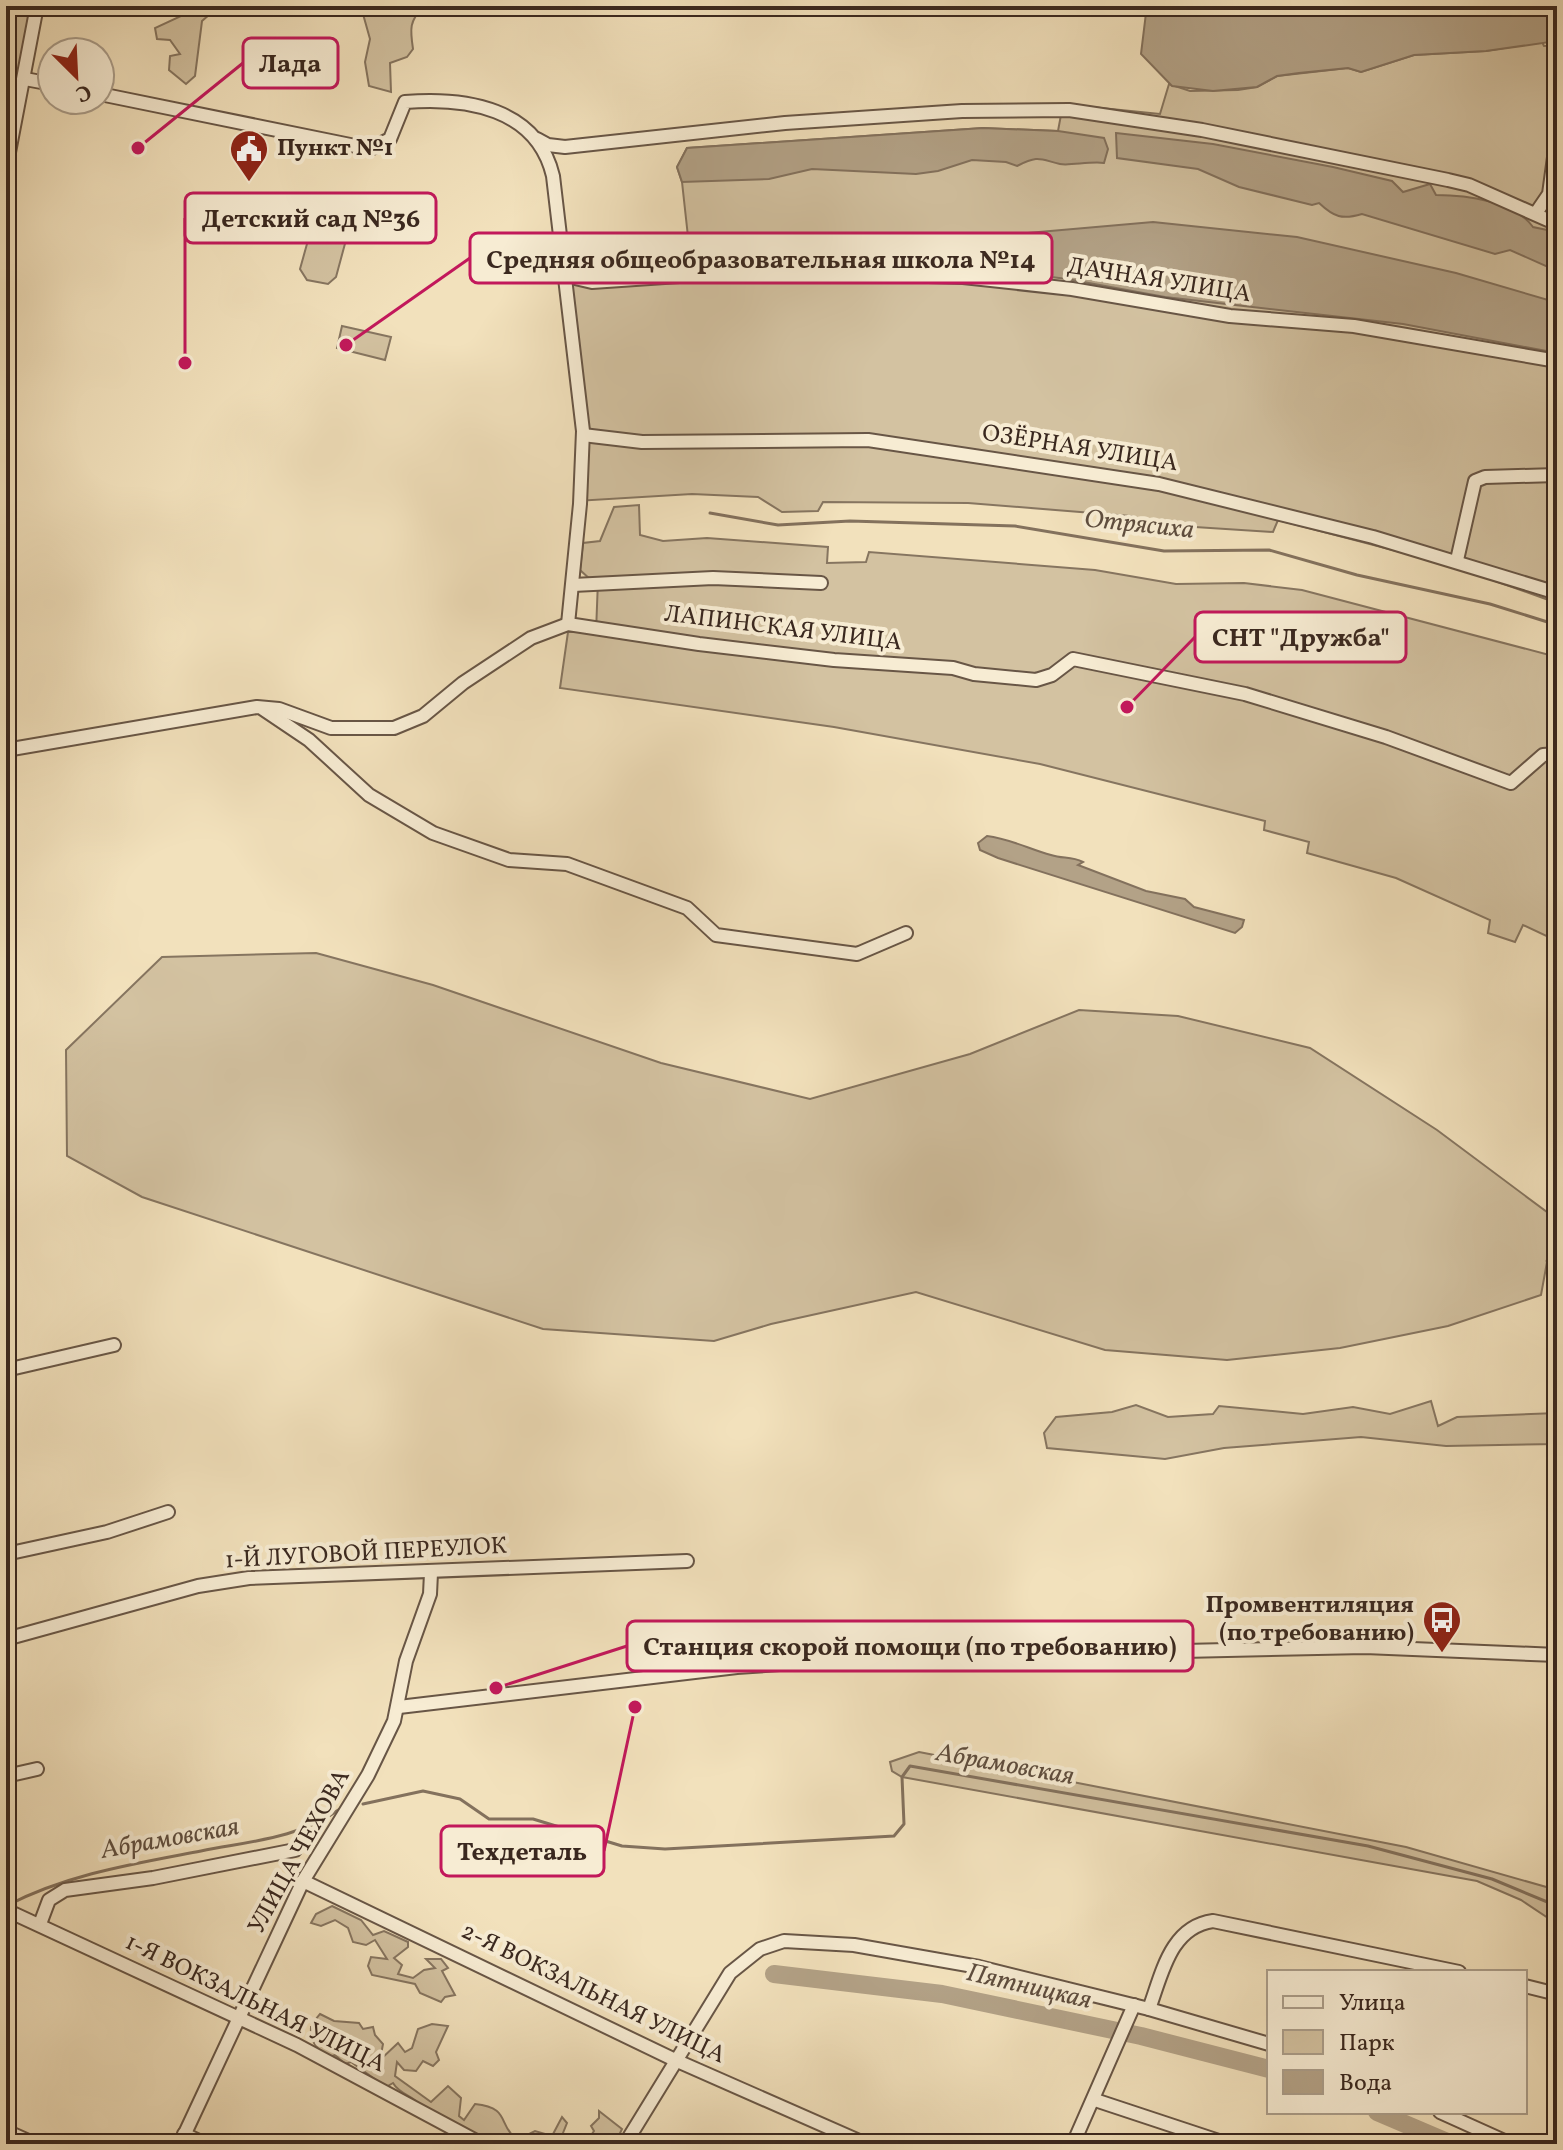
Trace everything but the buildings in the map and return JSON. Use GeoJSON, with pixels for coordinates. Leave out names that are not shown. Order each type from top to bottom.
{"type":"FeatureCollection","features":[{"type":"Feature","properties":{"kind":"street"},"geometry":{"type":"LineString","coordinates":[[6,168],[37,6]]}},
{"type":"Feature","properties":{"kind":"street"},"geometry":{"type":"LineString","coordinates":[[25,79],[36,81]]}},
{"type":"Feature","properties":{"kind":"street"},"geometry":{"type":"LineString","coordinates":[[116,97],[370,149],[390,139],[405,102],[454,102],[498,112],[519,121],[548,145],[565,147],[688,132],[913,114],[1047,110],[1097,114],[1202,130],[1448,180],[1546,206]]}},
{"type":"Feature","properties":{"kind":"street"},"geometry":{"type":"LineString","coordinates":[[1557,135],[1546,206],[1557,224]]}},
{"type":"Feature","properties":{"kind":"street"},"geometry":{"type":"LineString","coordinates":[[537,139],[553,176],[583,435],[568,624]]}},
{"type":"Feature","properties":{"kind":"street","name":"ДАЧНАЯ УЛИЦА"},"geometry":{"type":"LineString","coordinates":[[566,268],[575,278],[592,282],[752,271],[963,277],[1072,289],[1230,316],[1354,326],[1557,361]]}},
{"type":"Feature","properties":{"kind":"street","name":"ОЗЁРНАЯ УЛИЦА"},"geometry":{"type":"LineString","coordinates":[[583,435],[642,442],[831,439],[908,444],[1199,491],[1457,560],[1557,593]]}},
{"type":"Feature","properties":{"kind":"street"},"geometry":{"type":"LineString","coordinates":[[1457,560],[1475,481],[1485,477],[1557,475]]}},
{"type":"Feature","properties":{"kind":"street","name":"ЛАПИНСКАЯ УЛИЦА"},"geometry":{"type":"LineString","coordinates":[[573,585],[713,578],[821,583]]}},
{"type":"Feature","properties":{"kind":"street","name":"ЛАПИНСКАЯ УЛИЦА"},"geometry":{"type":"LineString","coordinates":[[6,750],[257,707],[279,709],[331,728],[394,728],[423,716],[463,683],[531,638],[568,624],[699,644],[849,661],[953,668],[974,674],[1036,680],[1052,675],[1073,659],[1245,694],[1386,737],[1511,783],[1543,755],[1557,754]]}},
{"type":"Feature","properties":{"kind":"street"},"geometry":{"type":"LineString","coordinates":[[257,707],[309,740],[369,795],[433,833],[509,860],[567,864],[687,908],[716,935],[857,954],[906,933]]}},
{"type":"Feature","properties":{"kind":"street"},"geometry":{"type":"LineString","coordinates":[[6,1370],[114,1345]]}},
{"type":"Feature","properties":{"kind":"street"},"geometry":{"type":"LineString","coordinates":[[6,1554],[107,1532],[168,1512]]}},
{"type":"Feature","properties":{"kind":"street","name":"1-Й ЛУГОВОЙ ПЕРЕУЛОК"},"geometry":{"type":"LineString","coordinates":[[6,1639],[224,1581],[687,1561]]}},
{"type":"Feature","properties":{"kind":"street","name":"УЛИЦА ЧЕХОВА"},"geometry":{"type":"LineString","coordinates":[[182,2139],[303,1881],[368,1775],[399,1707],[406,1661],[430,1594],[431,1573]]}},
{"type":"Feature","properties":{"kind":"street"},"geometry":{"type":"LineString","coordinates":[[399,1707],[744,1667],[867,1658],[1365,1647],[1557,1655]]}},
{"type":"Feature","properties":{"kind":"street"},"geometry":{"type":"LineString","coordinates":[[6,1776],[37,1769]]}},
{"type":"Feature","properties":{"kind":"street"},"geometry":{"type":"LineString","coordinates":[[40,1924],[49,1900],[65,1890],[140,1881],[295,1850]]}},
{"type":"Feature","properties":{"kind":"street","name":"2-Я ВОКЗАЛЬНАЯ УЛИЦА"},"geometry":{"type":"LineString","coordinates":[[303,1881],[675,2060],[866,2144]]}},
{"type":"Feature","properties":{"kind":"street","name":"1-Я ВОКЗАЛЬНАЯ УЛИЦА"},"geometry":{"type":"LineString","coordinates":[[6,1910],[237,2017],[482,2144]]}},
{"type":"Feature","properties":{"kind":"street"},"geometry":{"type":"LineString","coordinates":[[1149,2009],[1180,1938],[1194,1926],[1213,1921],[1449,1970]]}},
{"type":"Feature","properties":{"kind":"street"},"geometry":{"type":"LineString","coordinates":[[625,2144],[721,1984],[749,1956],[772,1944],[794,1940],[854,1945],[979,1967],[1134,2005],[1267,2043]]}},
{"type":"Feature","properties":{"kind":"street"},"geometry":{"type":"LineString","coordinates":[[1527,1986],[1557,1994]]}},
{"type":"Feature","properties":{"kind":"street"},"geometry":{"type":"LineString","coordinates":[[1073,2144],[1095,2100],[1134,2005]]}},
{"type":"Feature","properties":{"kind":"street"},"geometry":{"type":"LineString","coordinates":[[1095,2100],[1228,2144]]}},
{"type":"Feature","properties":{"kind":"street"},"geometry":{"type":"LineString","coordinates":[[1444,2114],[1511,2144]]}},
{"type":"Feature","properties":{"kind":"street"},"geometry":{"type":"LineString","coordinates":[[6,2131],[35,2144]]}},
{"type":"Feature","properties":{"kind":"street"},"geometry":{"type":"LineString","coordinates":[[182,2139],[205,2144]]}},
{"type":"Feature","properties":{"kind":"green space"},"geometry":{"type":"Polygon","coordinates":[[[6,6],[30,6],[23,70],[16,73],[6,64],[6,6]]]}},
{"type":"Feature","properties":{"kind":"green space"},"geometry":{"type":"Polygon","coordinates":[[[176,6],[236,7],[217,8],[202,21],[195,76],[186,84],[169,70],[170,56],[180,54],[170,40],[157,39],[155,28],[179,17],[168,11],[176,6]]]}},
{"type":"Feature","properties":{"kind":"green space"},"geometry":{"type":"Polygon","coordinates":[[[365,6],[400,6],[401,10],[404,6],[424,6],[412,26],[413,49],[407,57],[390,63],[391,92],[369,86],[365,62],[370,39],[363,14],[365,6]]]}},
{"type":"Feature","properties":{"kind":"green space"},"geometry":{"type":"Polygon","coordinates":[[[1542,42],[1544,46],[1557,45],[1557,603],[1450,565],[1278,520],[1273,532],[1164,525],[1130,516],[968,503],[823,502],[818,511],[782,512],[758,497],[692,494],[576,501],[580,438],[560,266],[690,255],[682,182],[677,167],[687,148],[983,128],[1058,131],[1063,104],[1160,114],[1169,84],[1190,91],[1238,90],[1257,87],[1277,76],[1348,68],[1361,72],[1414,55],[1486,51],[1542,42]]]}},
{"type":"Feature","properties":{"kind":"green space"},"geometry":{"type":"Polygon","coordinates":[[[327,201],[347,207],[353,214],[336,277],[328,284],[307,280],[300,269],[317,208],[327,201]]]}},
{"type":"Feature","properties":{"kind":"green space"},"geometry":{"type":"Polygon","coordinates":[[[342,326],[391,337],[385,360],[337,348],[342,326]]]}},
{"type":"Feature","properties":{"kind":"green space"},"geometry":{"type":"Polygon","coordinates":[[[639,505],[640,535],[663,541],[707,538],[828,547],[827,563],[866,562],[869,552],[1095,570],[1176,584],[1244,583],[1302,590],[1557,657],[1557,941],[1523,925],[1515,942],[1488,933],[1490,920],[1396,878],[1307,853],[1309,842],[1264,830],[1265,821],[1040,764],[834,727],[560,688],[568,632],[596,632],[598,580],[591,580],[580,570],[583,543],[600,541],[614,507],[639,505]]]}},
{"type":"Feature","properties":{"kind":"green space"},"geometry":{"type":"Polygon","coordinates":[[[316,953],[433,985],[661,1063],[810,1099],[970,1054],[1079,1010],[1178,1016],[1310,1048],[1437,1130],[1555,1218],[1541,1295],[1448,1326],[1340,1348],[1227,1360],[1105,1350],[916,1292],[771,1324],[714,1341],[543,1329],[142,1197],[67,1156],[66,1050],[162,957],[316,953]]]}},
{"type":"Feature","properties":{"kind":"green space"},"geometry":{"type":"Polygon","coordinates":[[[1431,1401],[1438,1426],[1457,1417],[1557,1413],[1557,1444],[1446,1446],[1361,1437],[1224,1448],[1165,1459],[1047,1448],[1044,1433],[1056,1417],[1112,1412],[1136,1405],[1168,1417],[1213,1414],[1219,1406],[1303,1414],[1353,1407],[1390,1414],[1431,1401]]]}},
{"type":"Feature","properties":{"kind":"green space"},"geometry":{"type":"Polygon","coordinates":[[[919,1752],[1406,1847],[1557,1890],[1557,1924],[1521,1900],[1477,1881],[902,1777],[892,1771],[890,1762],[919,1752]]]}},
{"type":"Feature","properties":{"kind":"green space"},"geometry":{"type":"Polygon","coordinates":[[[332,1906],[361,1920],[373,1935],[384,1931],[408,1942],[408,1947],[394,1958],[402,1965],[398,1974],[413,1978],[424,1970],[435,1968],[426,1959],[441,1959],[448,1968],[442,1971],[455,1995],[445,1997],[441,2002],[420,1993],[415,1984],[372,1975],[368,1966],[371,1957],[387,1959],[375,1940],[366,1945],[353,1942],[348,1928],[335,1920],[321,1926],[311,1923],[316,1914],[332,1906]]]}},
{"type":"Feature","properties":{"kind":"green space"},"geometry":{"type":"Polygon","coordinates":[[[320,2014],[334,2021],[359,2023],[363,2029],[373,2027],[383,2044],[380,2060],[398,2043],[405,2052],[412,2048],[418,2029],[432,2024],[448,2026],[436,2052],[439,2060],[433,2066],[423,2061],[416,2071],[404,2070],[397,2062],[395,2076],[431,2102],[448,2086],[461,2098],[459,2116],[464,2120],[475,2104],[494,2109],[517,2140],[535,2131],[552,2136],[562,2117],[567,2123],[563,2133],[566,2143],[491,2144],[421,2106],[393,2083],[386,2087],[351,2062],[345,2064],[335,2055],[330,2057],[321,2051],[315,2045],[311,2032],[311,2027],[320,2027],[316,2019],[320,2014]]]}},
{"type":"Feature","properties":{"kind":"green space"},"geometry":{"type":"Polygon","coordinates":[[[599,2111],[622,2129],[615,2144],[585,2144],[594,2131],[591,2126],[599,2118],[599,2111]]]}},
{"type":"Feature","properties":{"kind":"water"},"geometry":{"type":"Polygon","coordinates":[[[1154,6],[1557,6],[1557,41],[1486,51],[1414,55],[1361,72],[1348,68],[1299,73],[1277,76],[1257,87],[1213,91],[1172,86],[1141,54],[1146,13],[1154,6]]]}},
{"type":"Feature","properties":{"kind":"water"},"geometry":{"type":"Polygon","coordinates":[[[983,128],[1058,131],[1104,138],[1108,149],[1104,163],[1064,164],[1039,159],[1017,166],[1006,162],[972,160],[938,171],[916,174],[812,169],[769,179],[682,182],[677,167],[687,148],[983,128]]]}},
{"type":"Feature","properties":{"kind":"water"},"geometry":{"type":"Polygon","coordinates":[[[1116,133],[1213,144],[1333,167],[1392,181],[1403,192],[1430,184],[1436,195],[1475,198],[1502,205],[1525,218],[1533,227],[1557,232],[1557,271],[1510,250],[1495,254],[1362,214],[1339,216],[1319,203],[1312,205],[1239,187],[1198,169],[1117,158],[1116,133]]]}},
{"type":"Feature","properties":{"kind":"water"},"geometry":{"type":"Polygon","coordinates":[[[1153,222],[1297,237],[1456,273],[1555,302],[1557,353],[1403,324],[1165,297],[1067,279],[885,256],[881,246],[1153,222]]]}},
{"type":"Feature","properties":{"kind":"water"},"geometry":{"type":"Polygon","coordinates":[[[987,836],[1079,860],[1083,862],[1078,865],[1146,891],[1185,899],[1194,907],[1244,920],[1242,927],[1235,933],[998,858],[980,850],[978,843],[987,836]]]}},
{"type":"Feature","properties":{"kind":"waterway","name":"Отрясиха"},"geometry":{"type":"LineString","coordinates":[[710,513],[778,525],[850,521],[1015,526],[1164,551],[1269,550],[1357,575],[1490,604],[1557,625]]}},
{"type":"Feature","properties":{"kind":"waterway"},"geometry":{"type":"LineString","coordinates":[[1547,1261],[1557,1262]]}},
{"type":"Feature","properties":{"kind":"waterway","name":"Абрамовская"},"geometry":{"type":"LineString","coordinates":[[363,1804],[423,1791],[460,1799],[489,1819],[533,1819],[622,1846],[665,1849],[894,1836],[904,1824],[902,1777],[910,1766],[1368,1846],[1492,1879],[1557,1906]]}},
{"type":"Feature","properties":{"kind":"waterway","name":"Абрамовская"},"geometry":{"type":"LineString","coordinates":[[6,1906],[53,1886],[101,1871],[290,1833],[340,1809]]}},
{"type":"Feature","properties":{"kind":"waterway","name":"Пятницкая"},"geometry":{"type":"LineString","coordinates":[[774,1974],[942,1994],[1141,2036],[1267,2068]]}},
{"type":"Feature","properties":{"kind":"waterway","name":"Пятницкая"},"geometry":{"type":"LineString","coordinates":[[1382,2114],[1452,2144]]}},
{"type":"Feature","properties":{"kind":"place","name":"Лада"},"geometry":{"type":"Point","coordinates":[138,148]}},
{"type":"Feature","properties":{"kind":"place","name":"Пункт №1"},"geometry":{"type":"Point","coordinates":[249,183]}},
{"type":"Feature","properties":{"kind":"place","name":"Средняя общеобразовательная школа №14"},"geometry":{"type":"Point","coordinates":[346,345]}},
{"type":"Feature","properties":{"kind":"place","name":"Детский сад №36"},"geometry":{"type":"Point","coordinates":[185,363]}},
{"type":"Feature","properties":{"kind":"place","name":"СНТ \"Дружба\""},"geometry":{"type":"Point","coordinates":[1127,707]}},
{"type":"Feature","properties":{"kind":"place","name":"Промвентиляция (по требованию)"},"geometry":{"type":"Point","coordinates":[1442,1654]}},
{"type":"Feature","properties":{"kind":"place","name":"Станция скорой помощи (по требованию)"},"geometry":{"type":"Point","coordinates":[496,1688]}},
{"type":"Feature","properties":{"kind":"place","name":"Техдеталь"},"geometry":{"type":"Point","coordinates":[635,1707]}}]}
